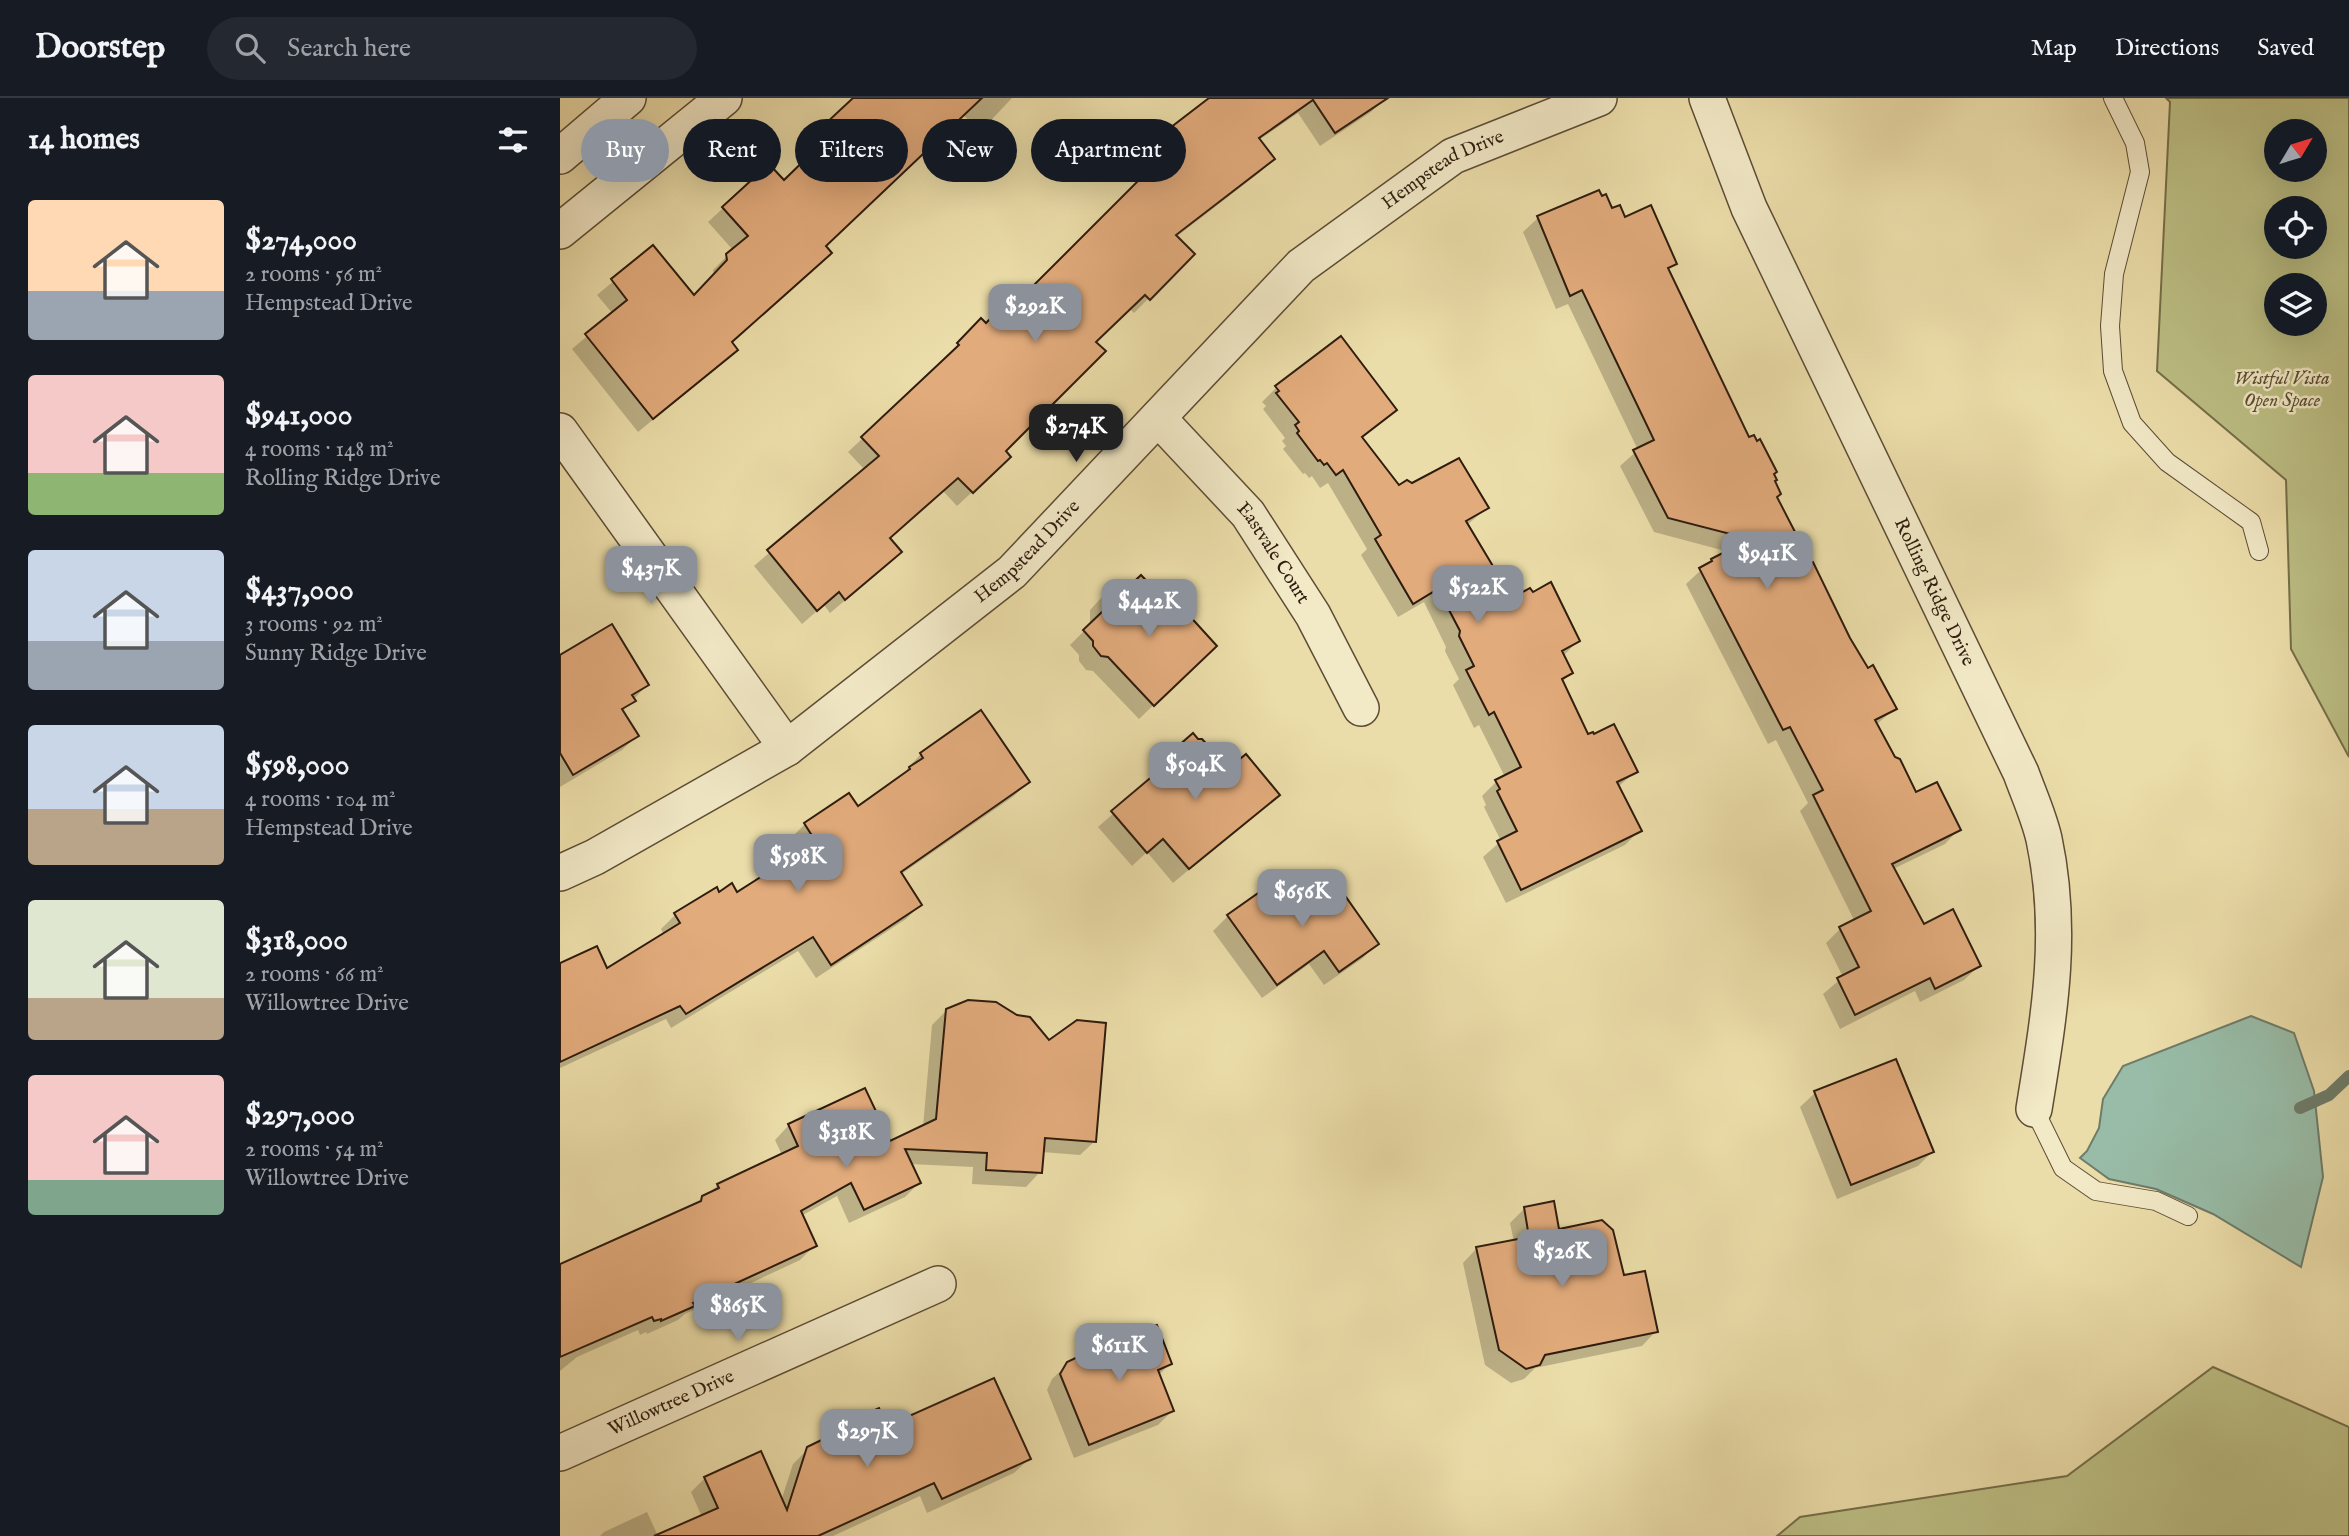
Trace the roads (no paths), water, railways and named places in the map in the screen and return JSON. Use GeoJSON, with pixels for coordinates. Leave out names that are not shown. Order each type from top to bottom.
{"type":"FeatureCollection","features":[{"type":"Feature","properties":{"kind":"street"},"geometry":{"type":"LineString","coordinates":[[560,156],[628,98]]}},
{"type":"Feature","properties":{"kind":"street"},"geometry":{"type":"LineString","coordinates":[[560,231],[724,98]]}},
{"type":"Feature","properties":{"kind":"street","name":"Hempstead Drive"},"geometry":{"type":"LineString","coordinates":[[560,873],[595,857],[787,748],[1012,572],[1301,266],[1333,242],[1453,156],[1599,98]]}},
{"type":"Feature","properties":{"kind":"street","name":"Rolling Ridge Drive"},"geometry":{"type":"LineString","coordinates":[[1707,98],[1749,208],[2021,773],[2044,838],[2056,921],[2051,1003],[2034,1110]]}},
{"type":"Feature","properties":{"kind":"street","name":"Eastvale Court"},"geometry":{"type":"LineString","coordinates":[[1158,418],[1248,514],[1313,615],[1360,708]]}},
{"type":"Feature","properties":{"kind":"street"},"geometry":{"type":"LineString","coordinates":[[560,431],[787,748]]}},
{"type":"Feature","properties":{"kind":"street","name":"Willowtree Drive"},"geometry":{"type":"LineString","coordinates":[[560,1453],[938,1284]]}},
{"type":"Feature","properties":{"kind":"lane"},"geometry":{"type":"LineString","coordinates":[[2113,98],[2135,143],[2140,172],[2114,274],[2110,326],[2113,371],[2132,423],[2167,462],[2231,505],[2251,522],[2259,551]]}},
{"type":"Feature","properties":{"kind":"lane"},"geometry":{"type":"LineString","coordinates":[[2034,1110],[2063,1168],[2096,1191],[2156,1201],[2188,1216]]}},
{"type":"Feature","properties":{"kind":"waterway"},"geometry":{"type":"LineString","coordinates":[[2300,1108],[2329,1095],[2349,1076]]}},
{"type":"Feature","properties":{"kind":"park label","name":"Wistful Vista Open Space"},"geometry":{"type":"Point","coordinates":[2282,390]}}]}
